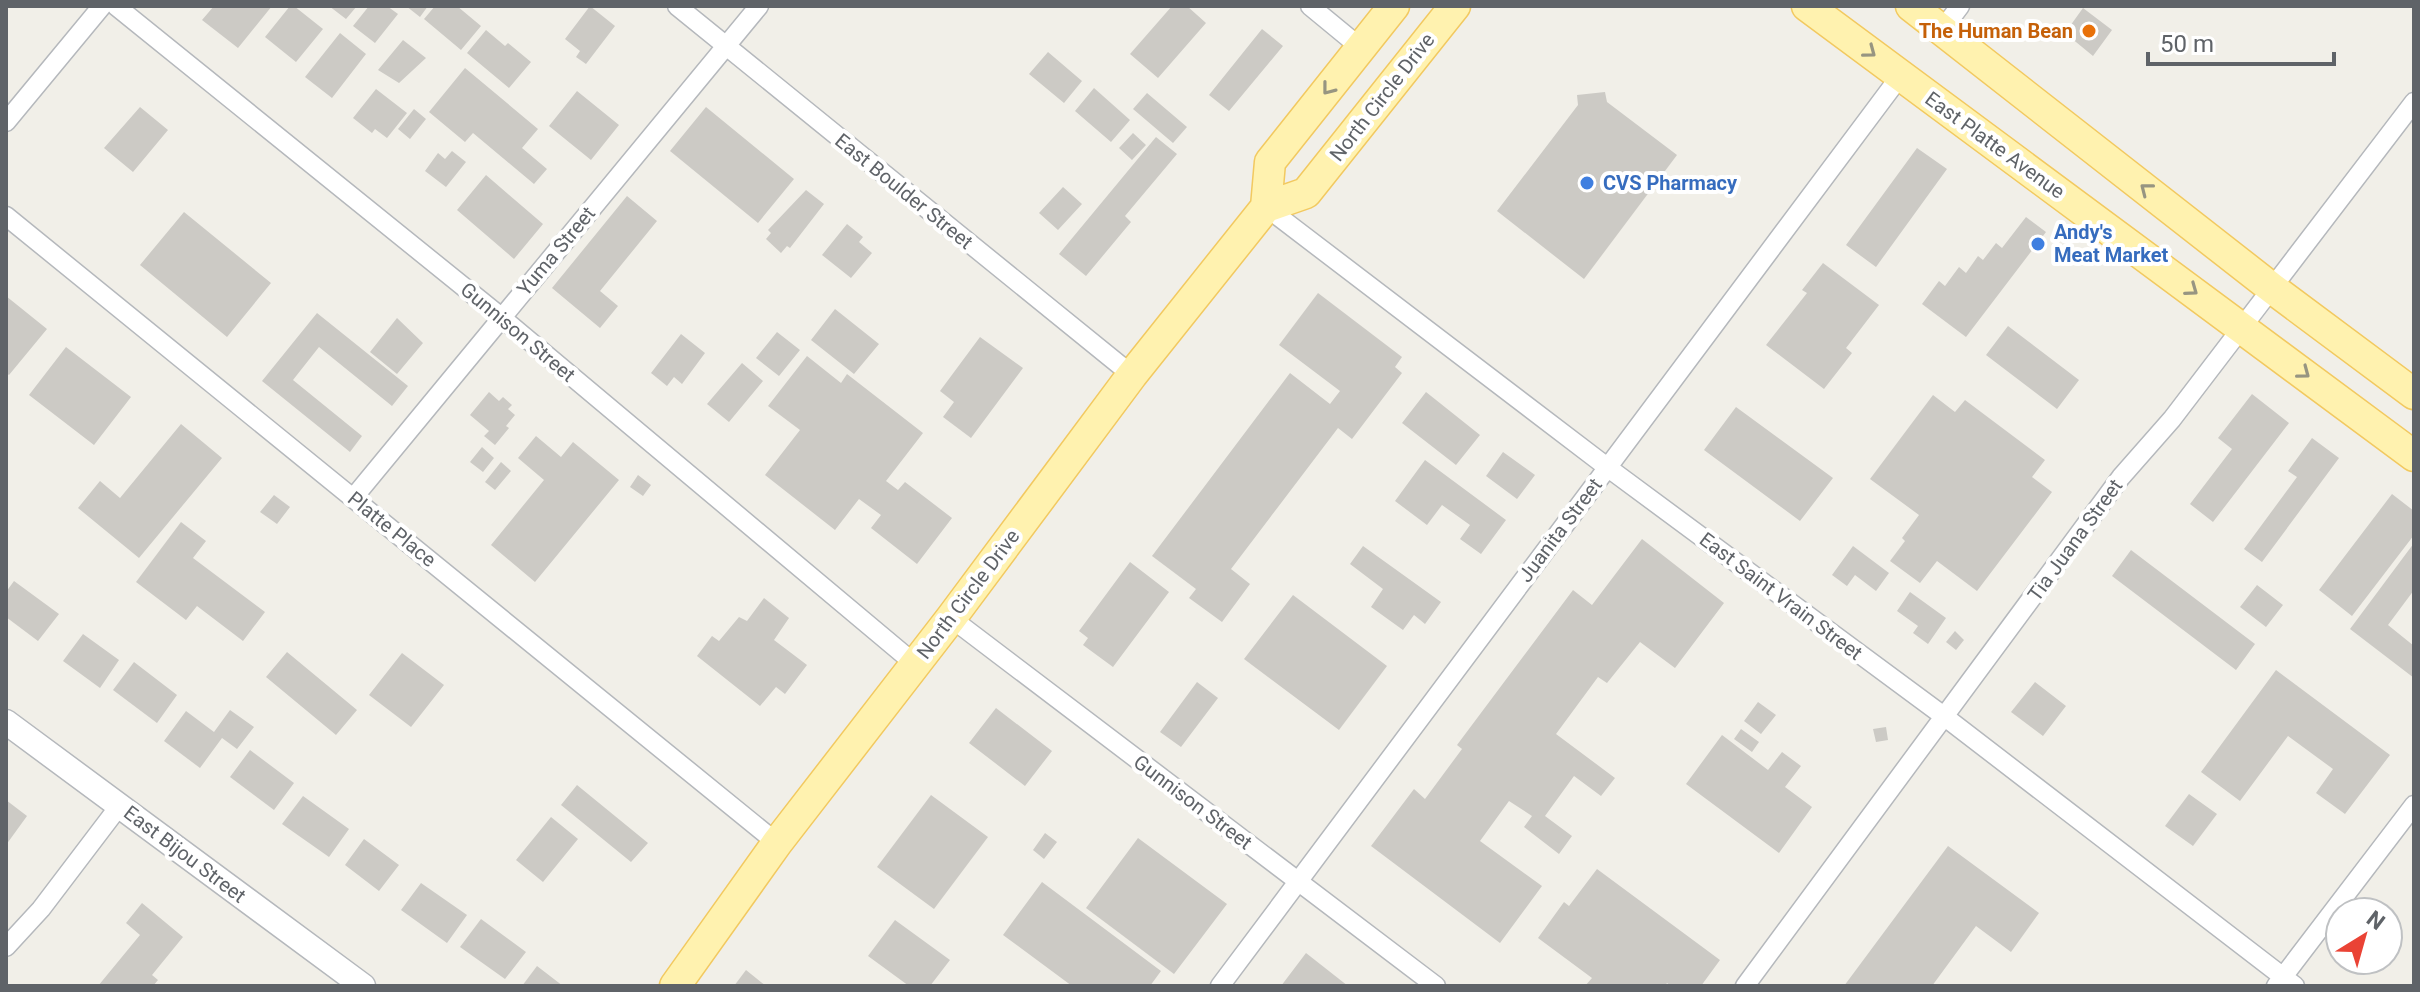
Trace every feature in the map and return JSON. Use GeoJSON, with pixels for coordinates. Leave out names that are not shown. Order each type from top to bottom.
{"type":"FeatureCollection","features":[{"type":"Feature","properties":{"kind":"main road"},"geometry":{"type":"LineString","coordinates":[[1266,207],[1270,162],[1394,6]]}},
{"type":"Feature","properties":{"kind":"main road","name":"North Circle Drive"},"geometry":{"type":"LineString","coordinates":[[675,986],[777,843],[951,618],[1132,375],[1266,207],[1306,193],[1455,6]]}},
{"type":"Feature","properties":{"kind":"main road","name":"East Platte Avenue"},"geometry":{"type":"LineString","coordinates":[[1807,6],[2414,456]]}},
{"type":"Feature","properties":{"kind":"main road"},"geometry":{"type":"LineString","coordinates":[[1911,6],[1951,18],[2273,289],[2414,394]]}},
{"type":"Feature","properties":{"kind":"street"},"geometry":{"type":"LineString","coordinates":[[6,122],[102,6]]}},
{"type":"Feature","properties":{"kind":"street","name":"Gunnison Street"},"geometry":{"type":"LineString","coordinates":[[116,6],[501,317],[915,664]]}},
{"type":"Feature","properties":{"kind":"street","name":"East Boulder Street"},"geometry":{"type":"LineString","coordinates":[[677,6],[1132,375]]}},
{"type":"Feature","properties":{"kind":"street","name":"Yuma Street"},"geometry":{"type":"LineString","coordinates":[[354,497],[759,6]]}},
{"type":"Feature","properties":{"kind":"street"},"geometry":{"type":"LineString","coordinates":[[1310,6],[1361,48]]}},
{"type":"Feature","properties":{"kind":"street","name":"Juanita Street"},"geometry":{"type":"LineString","coordinates":[[1220,986],[1901,75]]}},
{"type":"Feature","properties":{"kind":"street","name":"Tia Juana Street"},"geometry":{"type":"LineString","coordinates":[[1745,986],[2121,477],[2172,419],[2414,102]]}},
{"type":"Feature","properties":{"kind":"street","name":"East Saint Vrain Street"},"geometry":{"type":"LineString","coordinates":[[1266,207],[1607,467],[1945,717],[2284,983]]}},
{"type":"Feature","properties":{"kind":"street","name":"Platte Place"},"geometry":{"type":"LineString","coordinates":[[6,216],[777,843]]}},
{"type":"Feature","properties":{"kind":"street","name":"Gunnison Street"},"geometry":{"type":"LineString","coordinates":[[951,618],[1436,986]]}},
{"type":"Feature","properties":{"kind":"street","name":"East Bijou Street"},"geometry":{"type":"LineString","coordinates":[[6,722],[363,986]]}},
{"type":"Feature","properties":{"kind":"street"},"geometry":{"type":"LineString","coordinates":[[6,947],[41,909],[120,805]]}},
{"type":"Feature","properties":{"kind":"street"},"geometry":{"type":"LineString","coordinates":[[2284,983],[2414,805]]}},
{"type":"Feature","properties":{"kind":"building"},"geometry":{"type":"Polygon","coordinates":[[[214,6],[272,6],[238,48],[202,20],[214,6]]]}},
{"type":"Feature","properties":{"kind":"building"},"geometry":{"type":"Polygon","coordinates":[[[290,6],[323,29],[296,62],[265,37],[290,6]]]}},
{"type":"Feature","properties":{"kind":"building"},"geometry":{"type":"Polygon","coordinates":[[[329,6],[357,6],[346,19],[329,6]]]}},
{"type":"Feature","properties":{"kind":"building"},"geometry":{"type":"Polygon","coordinates":[[[369,6],[387,6],[398,14],[375,43],[353,26],[369,6]]]}},
{"type":"Feature","properties":{"kind":"building"},"geometry":{"type":"Polygon","coordinates":[[[406,6],[428,6],[420,17],[406,6]]]}},
{"type":"Feature","properties":{"kind":"building"},"geometry":{"type":"Polygon","coordinates":[[[435,6],[457,6],[481,26],[461,50],[424,19],[435,6]]]}},
{"type":"Feature","properties":{"kind":"building"},"geometry":{"type":"Polygon","coordinates":[[[590,6],[615,26],[586,64],[576,57],[580,51],[565,39],[590,6]]]}},
{"type":"Feature","properties":{"kind":"building"},"geometry":{"type":"Polygon","coordinates":[[[1172,6],[1187,6],[1206,23],[1158,78],[1130,54],[1172,6]]]}},
{"type":"Feature","properties":{"kind":"building","name":"The Human Bean"},"geometry":{"type":"Polygon","coordinates":[[[2083,8],[2112,30],[2093,56],[2065,33],[2083,8]]]}},
{"type":"Feature","properties":{"kind":"building"},"geometry":{"type":"Polygon","coordinates":[[[1262,29],[1283,46],[1229,111],[1209,95],[1262,29]]]}},
{"type":"Feature","properties":{"kind":"building"},"geometry":{"type":"Polygon","coordinates":[[[486,30],[531,62],[509,88],[467,53],[486,30]]]}},
{"type":"Feature","properties":{"kind":"building"},"geometry":{"type":"Polygon","coordinates":[[[340,33],[366,54],[332,98],[305,77],[340,33]]]}},
{"type":"Feature","properties":{"kind":"building"},"geometry":{"type":"Polygon","coordinates":[[[403,40],[426,58],[399,83],[378,70],[403,40]]]}},
{"type":"Feature","properties":{"kind":"building"},"geometry":{"type":"Polygon","coordinates":[[[1048,52],[1082,81],[1064,103],[1029,74],[1048,52]]]}},
{"type":"Feature","properties":{"kind":"building"},"geometry":{"type":"Polygon","coordinates":[[[465,68],[538,129],[522,148],[547,169],[534,184],[473,133],[465,142],[429,112],[465,68]]]}},
{"type":"Feature","properties":{"kind":"building"},"geometry":{"type":"Polygon","coordinates":[[[1094,88],[1130,120],[1111,142],[1075,111],[1094,88]]]}},
{"type":"Feature","properties":{"kind":"building"},"geometry":{"type":"Polygon","coordinates":[[[376,89],[407,113],[387,138],[375,129],[372,133],[353,118],[376,89]]]}},
{"type":"Feature","properties":{"kind":"building"},"geometry":{"type":"Polygon","coordinates":[[[577,91],[619,125],[591,160],[549,126],[577,91]]]}},
{"type":"Feature","properties":{"kind":"building","name":"CVS Pharmacy"},"geometry":{"type":"Polygon","coordinates":[[[1605,92],[1607,102],[1677,155],[1584,279],[1497,211],[1578,105],[1577,95],[1605,92]]]}},
{"type":"Feature","properties":{"kind":"building"},"geometry":{"type":"Polygon","coordinates":[[[1147,93],[1187,127],[1173,143],[1133,109],[1147,93]]]}},
{"type":"Feature","properties":{"kind":"building"},"geometry":{"type":"Polygon","coordinates":[[[140,107],[168,130],[133,172],[104,148],[140,107]]]}},
{"type":"Feature","properties":{"kind":"building"},"geometry":{"type":"Polygon","coordinates":[[[706,107],[794,179],[758,223],[670,151],[706,107]]]}},
{"type":"Feature","properties":{"kind":"building"},"geometry":{"type":"Polygon","coordinates":[[[414,109],[426,119],[410,139],[398,129],[414,109]]]}},
{"type":"Feature","properties":{"kind":"building"},"geometry":{"type":"Polygon","coordinates":[[[1133,133],[1146,145],[1132,160],[1119,148],[1133,133]]]}},
{"type":"Feature","properties":{"kind":"building"},"geometry":{"type":"Polygon","coordinates":[[[1156,137],[1177,154],[1125,216],[1131,222],[1086,276],[1059,254],[1156,137]]]}},
{"type":"Feature","properties":{"kind":"building"},"geometry":{"type":"Polygon","coordinates":[[[1917,148],[1947,169],[1876,267],[1846,245],[1917,148]]]}},
{"type":"Feature","properties":{"kind":"building"},"geometry":{"type":"Polygon","coordinates":[[[452,151],[466,162],[446,187],[425,171],[438,153],[445,159],[452,151]]]}},
{"type":"Feature","properties":{"kind":"building"},"geometry":{"type":"Polygon","coordinates":[[[486,175],[543,224],[514,259],[457,210],[486,175]]]}},
{"type":"Feature","properties":{"kind":"building"},"geometry":{"type":"Polygon","coordinates":[[[1063,187],[1082,204],[1058,230],[1039,213],[1063,187]]]}},
{"type":"Feature","properties":{"kind":"building"},"geometry":{"type":"Polygon","coordinates":[[[806,190],[824,204],[790,248],[787,246],[781,253],[766,239],[771,233],[768,230],[806,190]]]}},
{"type":"Feature","properties":{"kind":"building"},"geometry":{"type":"Polygon","coordinates":[[[627,196],[657,221],[600,291],[618,306],[600,328],[552,288],[627,196]]]}},
{"type":"Feature","properties":{"kind":"building"},"geometry":{"type":"Polygon","coordinates":[[[184,212],[271,283],[227,337],[140,265],[184,212]]]}},
{"type":"Feature","properties":{"kind":"building"},"geometry":{"type":"Polygon","coordinates":[[[2026,217],[2046,232],[1966,337],[1922,304],[1939,281],[1945,286],[1959,267],[1966,273],[1978,256],[1983,260],[1996,243],[2002,248],[2026,217]]]}},
{"type":"Feature","properties":{"kind":"building"},"geometry":{"type":"Polygon","coordinates":[[[847,224],[863,237],[859,242],[872,253],[851,278],[822,255],[847,224]]]}},
{"type":"Feature","properties":{"kind":"building"},"geometry":{"type":"Polygon","coordinates":[[[1823,263],[1879,305],[1846,348],[1852,353],[1824,389],[1766,345],[1807,293],[1802,290],[1823,263]]]}},
{"type":"Feature","properties":{"kind":"building"},"geometry":{"type":"Polygon","coordinates":[[[1318,293],[1402,357],[1395,367],[1402,373],[1352,439],[1338,428],[1231,569],[1250,584],[1222,622],[1189,598],[1196,589],[1152,556],[1290,373],[1330,404],[1340,391],[1279,345],[1318,293]]]}},
{"type":"Feature","properties":{"kind":"building"},"geometry":{"type":"Polygon","coordinates":[[[6,296],[47,329],[9,375],[6,373],[6,296]]]}},
{"type":"Feature","properties":{"kind":"building"},"geometry":{"type":"Polygon","coordinates":[[[835,309],[879,344],[854,374],[811,340],[835,309]]]}},
{"type":"Feature","properties":{"kind":"building"},"geometry":{"type":"Polygon","coordinates":[[[317,313],[408,386],[392,406],[319,347],[293,380],[362,436],[350,452],[262,381],[317,313]]]}},
{"type":"Feature","properties":{"kind":"building"},"geometry":{"type":"Polygon","coordinates":[[[397,318],[423,343],[397,374],[370,352],[397,318]]]}},
{"type":"Feature","properties":{"kind":"building"},"geometry":{"type":"Polygon","coordinates":[[[2008,326],[2079,380],[2057,409],[1986,355],[2008,326]]]}},
{"type":"Feature","properties":{"kind":"building"},"geometry":{"type":"Polygon","coordinates":[[[777,332],[800,350],[779,376],[756,358],[777,332]]]}},
{"type":"Feature","properties":{"kind":"building"},"geometry":{"type":"Polygon","coordinates":[[[681,334],[705,353],[682,384],[674,377],[667,386],[651,373],[681,334]]]}},
{"type":"Feature","properties":{"kind":"building"},"geometry":{"type":"Polygon","coordinates":[[[980,337],[1023,368],[971,438],[943,417],[954,402],[940,391],[980,337]]]}},
{"type":"Feature","properties":{"kind":"building"},"geometry":{"type":"Polygon","coordinates":[[[66,347],[131,397],[94,445],[29,395],[66,347]]]}},
{"type":"Feature","properties":{"kind":"building"},"geometry":{"type":"Polygon","coordinates":[[[807,356],[841,383],[847,374],[923,433],[886,481],[898,490],[905,482],[952,518],[917,564],[871,528],[881,515],[859,499],[835,530],[765,475],[800,430],[768,406],[807,356]]]}},
{"type":"Feature","properties":{"kind":"building"},"geometry":{"type":"Polygon","coordinates":[[[742,363],[763,381],[729,422],[707,404],[742,363]]]}},
{"type":"Feature","properties":{"kind":"building"},"geometry":{"type":"Polygon","coordinates":[[[489,392],[499,401],[503,397],[512,405],[508,409],[515,415],[495,445],[484,436],[489,431],[470,415],[489,392]]]}},
{"type":"Feature","properties":{"kind":"building"},"geometry":{"type":"Polygon","coordinates":[[[1426,392],[1480,435],[1456,465],[1402,423],[1426,392]]]}},
{"type":"Feature","properties":{"kind":"building"},"geometry":{"type":"Polygon","coordinates":[[[2252,394],[2289,423],[2213,522],[2190,504],[2232,449],[2218,438],[2252,394]]]}},
{"type":"Feature","properties":{"kind":"building"},"geometry":{"type":"Polygon","coordinates":[[[1933,395],[1955,412],[1965,400],[2045,460],[2032,477],[2052,492],[1977,591],[1937,561],[1920,583],[1890,561],[1919,515],[1870,479],[1933,395]]]}},
{"type":"Feature","properties":{"kind":"building"},"geometry":{"type":"Polygon","coordinates":[[[1736,407],[1833,478],[1800,521],[1704,450],[1736,407]]]}},
{"type":"Feature","properties":{"kind":"building"},"geometry":{"type":"Polygon","coordinates":[[[181,424],[222,458],[139,558],[78,508],[100,481],[120,498],[181,424]]]}},
{"type":"Feature","properties":{"kind":"building"},"geometry":{"type":"Polygon","coordinates":[[[536,436],[561,457],[573,442],[619,480],[535,582],[491,545],[544,480],[518,458],[536,436]]]}},
{"type":"Feature","properties":{"kind":"building"},"geometry":{"type":"Polygon","coordinates":[[[2312,438],[2339,458],[2262,562],[2244,549],[2297,477],[2288,471],[2312,438]]]}},
{"type":"Feature","properties":{"kind":"building"},"geometry":{"type":"Polygon","coordinates":[[[482,447],[494,458],[483,472],[470,462],[482,447]]]}},
{"type":"Feature","properties":{"kind":"building"},"geometry":{"type":"Polygon","coordinates":[[[1503,452],[1535,475],[1517,499],[1486,476],[1503,452]]]}},
{"type":"Feature","properties":{"kind":"building"},"geometry":{"type":"Polygon","coordinates":[[[1425,460],[1506,520],[1481,554],[1460,539],[1470,525],[1442,505],[1427,525],[1395,501],[1425,460]]]}},
{"type":"Feature","properties":{"kind":"building"},"geometry":{"type":"Polygon","coordinates":[[[501,462],[511,471],[495,490],[485,482],[501,462]]]}},
{"type":"Feature","properties":{"kind":"building"},"geometry":{"type":"Polygon","coordinates":[[[638,475],[651,485],[643,496],[630,487],[638,475]]]}},
{"type":"Feature","properties":{"kind":"building"},"geometry":{"type":"Polygon","coordinates":[[[2392,494],[2414,511],[2414,535],[2352,616],[2319,590],[2392,494]]]}},
{"type":"Feature","properties":{"kind":"building"},"geometry":{"type":"Polygon","coordinates":[[[274,495],[290,507],[277,524],[260,512],[274,495]]]}},
{"type":"Feature","properties":{"kind":"building"},"geometry":{"type":"Polygon","coordinates":[[[181,522],[206,541],[193,558],[265,612],[243,641],[197,606],[186,620],[136,582],[181,522]]]}},
{"type":"Feature","properties":{"kind":"building"},"geometry":{"type":"Polygon","coordinates":[[[1642,539],[1724,603],[1675,668],[1640,642],[1607,683],[1598,677],[1556,734],[1615,778],[1601,796],[1574,776],[1545,816],[1572,836],[1559,854],[1524,827],[1532,816],[1509,801],[1480,841],[1542,886],[1500,943],[1371,846],[1414,789],[1425,799],[1462,749],[1457,745],[1573,590],[1592,605],[1642,539]]]}},
{"type":"Feature","properties":{"kind":"building"},"geometry":{"type":"Polygon","coordinates":[[[2414,543],[2414,590],[2388,625],[2414,646],[2414,678],[2350,629],[2414,543]]]}},
{"type":"Feature","properties":{"kind":"building"},"geometry":{"type":"Polygon","coordinates":[[[1363,546],[1441,602],[1425,624],[1414,615],[1403,630],[1371,607],[1383,589],[1350,564],[1363,546]]]}},
{"type":"Feature","properties":{"kind":"building"},"geometry":{"type":"Polygon","coordinates":[[[1853,546],[1889,573],[1876,591],[1855,575],[1847,586],[1832,575],[1853,546]]]}},
{"type":"Feature","properties":{"kind":"building"},"geometry":{"type":"Polygon","coordinates":[[[2131,550],[2255,644],[2236,670],[2112,576],[2131,550]]]}},
{"type":"Feature","properties":{"kind":"building"},"geometry":{"type":"Polygon","coordinates":[[[1130,562],[1169,592],[1113,667],[1083,645],[1088,638],[1079,631],[1130,562]]]}},
{"type":"Feature","properties":{"kind":"building"},"geometry":{"type":"Polygon","coordinates":[[[14,581],[59,614],[38,641],[6,617],[6,592],[14,581]]]}},
{"type":"Feature","properties":{"kind":"building"},"geometry":{"type":"Polygon","coordinates":[[[2257,585],[2283,605],[2266,627],[2240,607],[2257,585]]]}},
{"type":"Feature","properties":{"kind":"building"},"geometry":{"type":"Polygon","coordinates":[[[1910,592],[1946,618],[1928,644],[1913,633],[1918,626],[1897,611],[1910,592]]]}},
{"type":"Feature","properties":{"kind":"building"},"geometry":{"type":"Polygon","coordinates":[[[1293,595],[1387,666],[1339,730],[1244,659],[1293,595]]]}},
{"type":"Feature","properties":{"kind":"building"},"geometry":{"type":"Polygon","coordinates":[[[764,598],[789,618],[774,640],[807,665],[785,694],[776,687],[760,706],[697,656],[712,636],[719,641],[739,617],[747,621],[764,598]]]}},
{"type":"Feature","properties":{"kind":"building"},"geometry":{"type":"Polygon","coordinates":[[[1955,631],[1964,640],[1956,650],[1946,642],[1955,631]]]}},
{"type":"Feature","properties":{"kind":"building"},"geometry":{"type":"Polygon","coordinates":[[[83,634],[119,660],[100,688],[63,661],[83,634]]]}},
{"type":"Feature","properties":{"kind":"building"},"geometry":{"type":"Polygon","coordinates":[[[287,652],[357,710],[336,735],[266,677],[287,652]]]}},
{"type":"Feature","properties":{"kind":"building"},"geometry":{"type":"Polygon","coordinates":[[[402,653],[444,685],[411,727],[369,695],[402,653]]]}},
{"type":"Feature","properties":{"kind":"building"},"geometry":{"type":"Polygon","coordinates":[[[134,662],[177,695],[157,723],[113,690],[134,662]]]}},
{"type":"Feature","properties":{"kind":"building"},"geometry":{"type":"Polygon","coordinates":[[[2276,670],[2390,755],[2345,814],[2316,793],[2333,769],[2288,736],[2240,801],[2201,772],[2276,670]]]}},
{"type":"Feature","properties":{"kind":"building"},"geometry":{"type":"Polygon","coordinates":[[[1197,682],[1218,698],[1181,747],[1160,732],[1197,682]]]}},
{"type":"Feature","properties":{"kind":"building"},"geometry":{"type":"Polygon","coordinates":[[[2035,682],[2066,706],[2043,736],[2011,712],[2035,682]]]}},
{"type":"Feature","properties":{"kind":"building"},"geometry":{"type":"Polygon","coordinates":[[[1758,702],[1776,715],[1761,734],[1744,721],[1758,702]]]}},
{"type":"Feature","properties":{"kind":"building"},"geometry":{"type":"Polygon","coordinates":[[[996,708],[1052,751],[1025,786],[969,743],[996,708]]]}},
{"type":"Feature","properties":{"kind":"building"},"geometry":{"type":"Polygon","coordinates":[[[230,710],[254,727],[237,749],[222,738],[200,768],[164,741],[186,711],[214,732],[230,710]]]}},
{"type":"Feature","properties":{"kind":"building"},"geometry":{"type":"Polygon","coordinates":[[[1886,727],[1888,740],[1876,742],[1873,729],[1886,727]]]}},
{"type":"Feature","properties":{"kind":"building"},"geometry":{"type":"Polygon","coordinates":[[[1741,729],[1759,742],[1752,752],[1734,739],[1741,729]]]}},
{"type":"Feature","properties":{"kind":"building"},"geometry":{"type":"Polygon","coordinates":[[[1722,735],[1768,770],[1782,752],[1801,766],[1785,787],[1812,807],[1779,853],[1686,784],[1722,735]]]}},
{"type":"Feature","properties":{"kind":"building"},"geometry":{"type":"Polygon","coordinates":[[[250,750],[294,783],[274,810],[230,777],[250,750]]]}},
{"type":"Feature","properties":{"kind":"building"},"geometry":{"type":"Polygon","coordinates":[[[577,785],[648,843],[631,862],[561,805],[577,785]]]}},
{"type":"Feature","properties":{"kind":"building"},"geometry":{"type":"Polygon","coordinates":[[[2189,794],[2217,814],[2193,846],[2165,826],[2189,794]]]}},
{"type":"Feature","properties":{"kind":"building"},"geometry":{"type":"Polygon","coordinates":[[[931,795],[988,837],[934,909],[877,867],[931,795]]]}},
{"type":"Feature","properties":{"kind":"building"},"geometry":{"type":"Polygon","coordinates":[[[303,796],[349,829],[329,857],[282,824],[303,796]]]}},
{"type":"Feature","properties":{"kind":"building"},"geometry":{"type":"Polygon","coordinates":[[[6,800],[27,816],[6,845],[6,800]]]}},
{"type":"Feature","properties":{"kind":"building"},"geometry":{"type":"Polygon","coordinates":[[[551,817],[578,839],[543,882],[516,860],[551,817]]]}},
{"type":"Feature","properties":{"kind":"building"},"geometry":{"type":"Polygon","coordinates":[[[1045,833],[1057,842],[1044,859],[1033,850],[1045,833]]]}},
{"type":"Feature","properties":{"kind":"building"},"geometry":{"type":"Polygon","coordinates":[[[1138,838],[1227,904],[1174,974],[1086,908],[1138,838]]]}},
{"type":"Feature","properties":{"kind":"building"},"geometry":{"type":"Polygon","coordinates":[[[364,839],[399,865],[379,891],[345,865],[364,839]]]}},
{"type":"Feature","properties":{"kind":"building"},"geometry":{"type":"Polygon","coordinates":[[[1948,846],[2039,913],[2011,952],[1976,926],[1932,986],[1844,986],[1948,846]]]}},
{"type":"Feature","properties":{"kind":"building"},"geometry":{"type":"Polygon","coordinates":[[[1597,869],[1720,960],[1701,986],[1671,986],[1667,983],[1665,986],[1585,986],[1592,978],[1538,938],[1564,902],[1569,906],[1597,869]]]}},
{"type":"Feature","properties":{"kind":"building"},"geometry":{"type":"Polygon","coordinates":[[[1042,882],[1161,971],[1150,986],[1072,986],[1003,935],[1042,882]]]}},
{"type":"Feature","properties":{"kind":"building"},"geometry":{"type":"Polygon","coordinates":[[[421,883],[467,915],[447,943],[401,910],[421,883]]]}},
{"type":"Feature","properties":{"kind":"building"},"geometry":{"type":"Polygon","coordinates":[[[142,903],[183,937],[152,975],[158,980],[153,986],[98,986],[140,935],[126,923],[142,903]]]}},
{"type":"Feature","properties":{"kind":"building"},"geometry":{"type":"Polygon","coordinates":[[[481,919],[526,952],[505,979],[460,947],[481,919]]]}},
{"type":"Feature","properties":{"kind":"building"},"geometry":{"type":"Polygon","coordinates":[[[895,920],[950,960],[930,986],[909,986],[868,956],[895,920]]]}},
{"type":"Feature","properties":{"kind":"building"},"geometry":{"type":"Polygon","coordinates":[[[1306,953],[1348,986],[1281,986],[1306,953]]]}},
{"type":"Feature","properties":{"kind":"building"},"geometry":{"type":"Polygon","coordinates":[[[537,966],[563,986],[522,986],[537,966]]]}},
{"type":"Feature","properties":{"kind":"building"},"geometry":{"type":"Polygon","coordinates":[[[746,970],[766,986],[734,986],[746,970]]]}},
{"type":"Feature","properties":{"kind":"place","name":"The Human Bean"},"geometry":{"type":"Point","coordinates":[2089,31]}},
{"type":"Feature","properties":{"kind":"place","name":"CVS Pharmacy"},"geometry":{"type":"Point","coordinates":[1587,183]}},
{"type":"Feature","properties":{"kind":"place","name":"Andy's Meat Market"},"geometry":{"type":"Point","coordinates":[2038,244]}}]}
